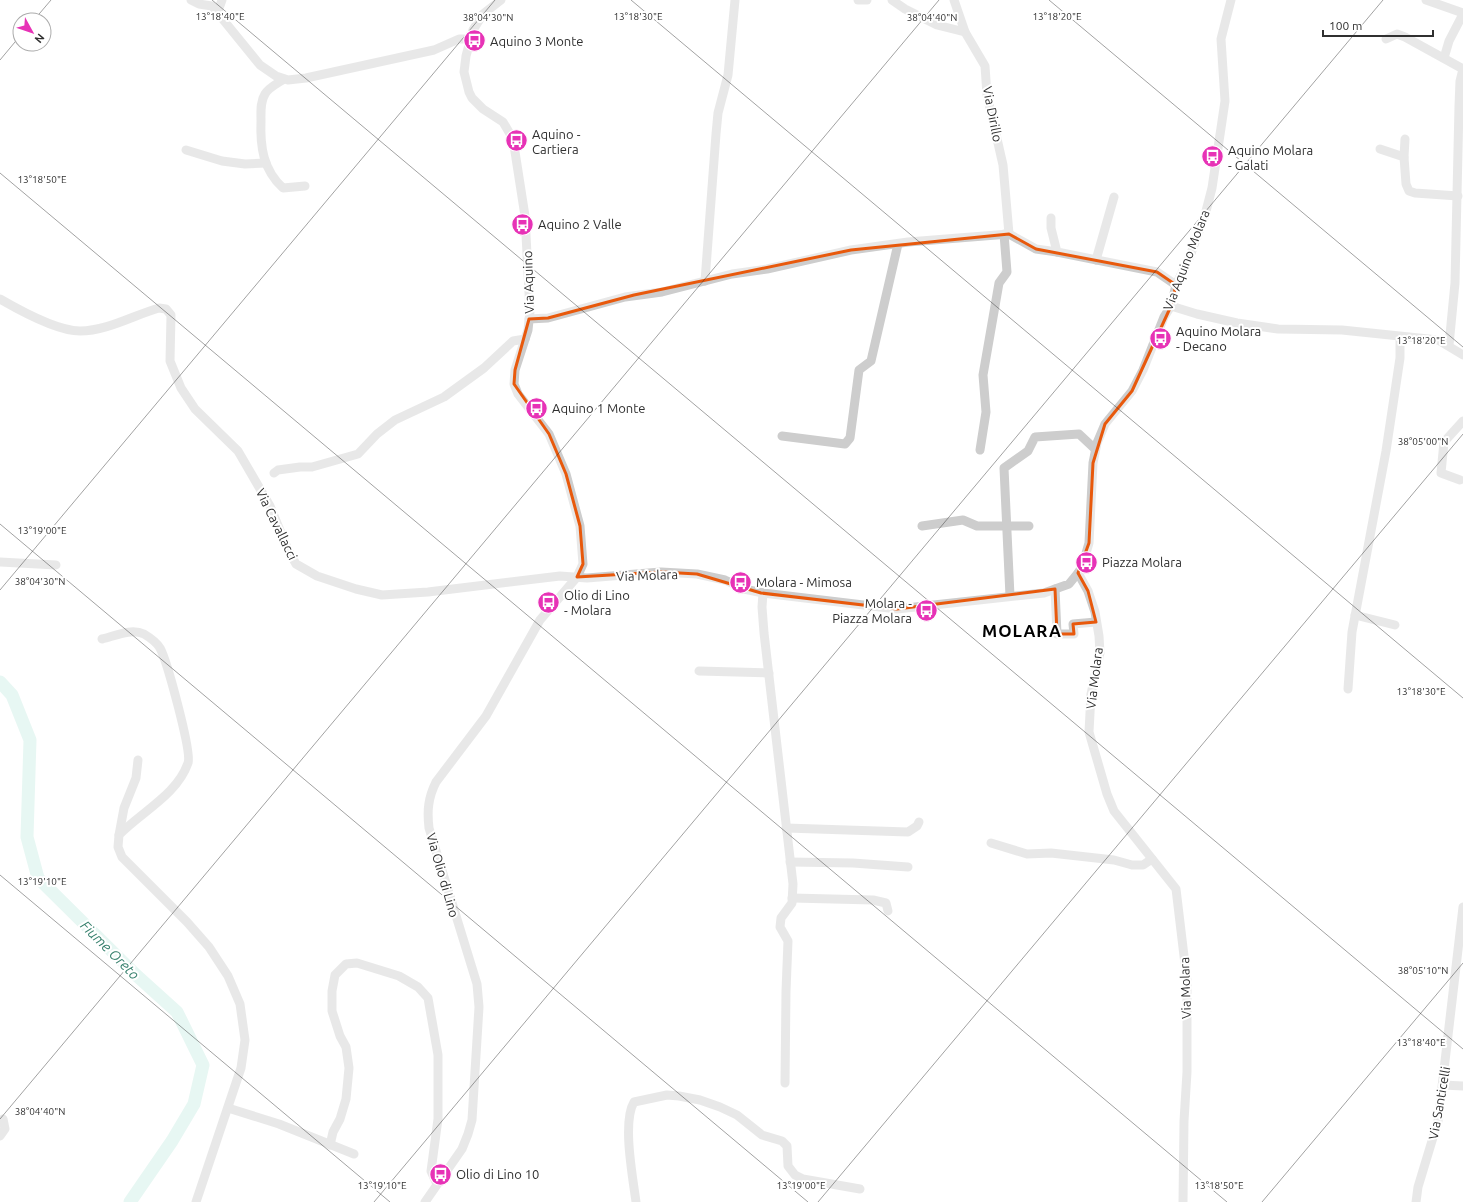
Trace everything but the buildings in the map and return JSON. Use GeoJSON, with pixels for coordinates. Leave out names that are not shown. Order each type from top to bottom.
{"type":"FeatureCollection","features":[{"type":"Feature","properties":{"kind":"street"},"geometry":{"type":"LineString","coordinates":[[191,0],[199,4],[212,6],[260,65],[276,76],[288,80],[306,78],[434,50],[459,39],[469,39]]}},
{"type":"Feature","properties":{"kind":"street"},"geometry":{"type":"LineString","coordinates":[[217,14],[222,0]]}},
{"type":"Feature","properties":{"kind":"street","name":"Via Aquino"},"geometry":{"type":"LineString","coordinates":[[501,0],[484,14],[469,39],[464,72],[469,92],[482,109],[503,122],[514,139],[526,216],[529,319],[525,339],[515,370],[514,384],[518,394],[549,434],[566,474],[576,509],[582,545],[583,564],[577,577]]}},
{"type":"Feature","properties":{"kind":"street"},"geometry":{"type":"LineString","coordinates":[[705,281],[718,112],[728,75],[736,0]]}},
{"type":"Feature","properties":{"kind":"street"},"geometry":{"type":"LineString","coordinates":[[858,0],[867,0]]}},
{"type":"Feature","properties":{"kind":"street"},"geometry":{"type":"LineString","coordinates":[[892,0],[905,9],[937,25],[965,32]]}},
{"type":"Feature","properties":{"kind":"street","name":"Via Dirillo"},"geometry":{"type":"LineString","coordinates":[[954,0],[965,32],[985,66],[987,95],[1002,165],[1006,234],[1007,272],[999,283],[983,376],[986,412],[980,450]]}},
{"type":"Feature","properties":{"kind":"street","name":"Via Aquino Molara"},"geometry":{"type":"LineString","coordinates":[[1078,573],[1082,567],[1089,543],[1095,449],[1105,424],[1132,391],[1144,370],[1164,317],[1171,306],[1176,285],[1190,256],[1212,188],[1225,101],[1221,39],[1231,0]]}},
{"type":"Feature","properties":{"kind":"street"},"geometry":{"type":"LineString","coordinates":[[1426,0],[1463,14],[1449,41],[1444,58]]}},
{"type":"Feature","properties":{"kind":"street"},"geometry":{"type":"LineString","coordinates":[[1386,40],[1397,34],[1463,68],[1460,81],[1459,106],[1459,269],[1449,345]]}},
{"type":"Feature","properties":{"kind":"street"},"geometry":{"type":"LineString","coordinates":[[284,78],[266,92],[261,103],[260,144],[266,163],[274,180],[283,188],[305,186]]}},
{"type":"Feature","properties":{"kind":"street"},"geometry":{"type":"LineString","coordinates":[[1405,139],[1404,157],[1406,184],[1409,191],[1415,193],[1458,196]]}},
{"type":"Feature","properties":{"kind":"street"},"geometry":{"type":"LineString","coordinates":[[1380,149],[1404,157]]}},
{"type":"Feature","properties":{"kind":"street"},"geometry":{"type":"LineString","coordinates":[[186,150],[222,161],[245,164],[266,163]]}},
{"type":"Feature","properties":{"kind":"street"},"geometry":{"type":"LineString","coordinates":[[1096,260],[1114,197]]}},
{"type":"Feature","properties":{"kind":"street"},"geometry":{"type":"LineString","coordinates":[[1051,218],[1051,228],[1057,252]]}},
{"type":"Feature","properties":{"kind":"street"},"geometry":{"type":"LineString","coordinates":[[529,319],[548,318],[634,295],[662,292],[732,274],[791,264],[851,250],[1006,234],[1036,249],[1156,272],[1176,285]]}},
{"type":"Feature","properties":{"kind":"street"},"geometry":{"type":"LineString","coordinates":[[782,436],[845,444],[850,438],[859,370],[871,361],[898,244]]}},
{"type":"Feature","properties":{"kind":"street","name":"Via Cavallacci"},"geometry":{"type":"LineString","coordinates":[[0,299],[33,316],[57,326],[79,331],[112,325],[160,308],[166,309],[171,315],[170,361],[181,388],[194,409],[238,451],[270,506],[288,550],[296,564],[317,576],[356,590],[382,595],[428,592],[560,576],[577,577]]}},
{"type":"Feature","properties":{"kind":"street"},"geometry":{"type":"LineString","coordinates":[[1171,306],[1230,321],[1278,329],[1342,330],[1438,340],[1449,345],[1463,355]]}},
{"type":"Feature","properties":{"kind":"street"},"geometry":{"type":"LineString","coordinates":[[1348,689],[1349,654],[1354,615],[1386,451],[1400,358],[1400,337]]}},
{"type":"Feature","properties":{"kind":"street"},"geometry":{"type":"LineString","coordinates":[[274,473],[278,470],[312,467],[358,454],[377,434],[395,420],[444,397],[484,368],[513,341],[525,339]]}},
{"type":"Feature","properties":{"kind":"street"},"geometry":{"type":"LineString","coordinates":[[1460,480],[1441,472],[1444,442],[1463,421]]}},
{"type":"Feature","properties":{"kind":"street"},"geometry":{"type":"LineString","coordinates":[[1010,596],[1004,468],[1028,451],[1034,437],[1079,434],[1095,449]]}},
{"type":"Feature","properties":{"kind":"street"},"geometry":{"type":"LineString","coordinates":[[922,526],[963,520],[977,526],[1029,526]]}},
{"type":"Feature","properties":{"kind":"street"},"geometry":{"type":"LineString","coordinates":[[0,562],[56,565]]}},
{"type":"Feature","properties":{"kind":"street","name":"Via Molara"},"geometry":{"type":"LineString","coordinates":[[577,577],[636,575],[661,572],[697,574],[725,580],[744,588],[763,593],[897,609],[1044,593],[1069,584],[1078,573],[1088,591],[1096,622],[1100,653],[1090,706],[1089,732],[1107,794],[1114,811],[1176,889],[1186,973],[1188,1072],[1184,1120],[1183,1202]]}},
{"type":"Feature","properties":{"kind":"street","name":"Via Olio di Lino"},"geometry":{"type":"LineString","coordinates":[[425,1202],[462,1149],[470,1127],[476,1076],[479,1007],[477,984],[429,828],[428,814],[430,793],[436,782],[486,716],[540,620],[577,577]]}},
{"type":"Feature","properties":{"kind":"street"},"geometry":{"type":"LineString","coordinates":[[1055,589],[1057,634],[1074,634],[1074,624],[1096,622]]}},
{"type":"Feature","properties":{"kind":"street"},"geometry":{"type":"LineString","coordinates":[[763,593],[762,607],[793,884],[792,903],[781,918],[780,927],[788,941],[785,1083]]}},
{"type":"Feature","properties":{"kind":"street"},"geometry":{"type":"LineString","coordinates":[[1354,615],[1395,625]]}},
{"type":"Feature","properties":{"kind":"street"},"geometry":{"type":"LineString","coordinates":[[102,639],[135,631],[144,634],[159,646],[166,660],[181,717],[189,762],[176,784],[119,835]]}},
{"type":"Feature","properties":{"kind":"street"},"geometry":{"type":"LineString","coordinates":[[699,672],[770,673]]}},
{"type":"Feature","properties":{"kind":"street"},"geometry":{"type":"LineString","coordinates":[[138,760],[136,778],[124,808],[119,835],[118,847],[122,857],[187,922],[209,947],[228,976],[240,1004],[244,1040],[241,1068],[196,1202]]}},
{"type":"Feature","properties":{"kind":"street"},"geometry":{"type":"LineString","coordinates":[[786,828],[908,832],[917,826],[919,822]]}},
{"type":"Feature","properties":{"kind":"street"},"geometry":{"type":"LineString","coordinates":[[991,843],[1027,854],[1057,853],[1143,865],[1152,859]]}},
{"type":"Feature","properties":{"kind":"street"},"geometry":{"type":"LineString","coordinates":[[790,862],[853,863],[908,867]]}},
{"type":"Feature","properties":{"kind":"street"},"geometry":{"type":"LineString","coordinates":[[792,898],[873,900],[886,903],[888,911]]}},
{"type":"Feature","properties":{"kind":"street","name":"Via Santicelli"},"geometry":{"type":"LineString","coordinates":[[1416,1202],[1418,1187],[1438,1121],[1463,907]]}},
{"type":"Feature","properties":{"kind":"street"},"geometry":{"type":"LineString","coordinates":[[330,1145],[333,1132],[340,1120],[346,1099],[349,1068],[346,1047],[340,1036],[332,1011],[332,991],[335,975],[346,964],[357,963],[399,976],[418,988],[428,998],[438,1055],[438,1119],[431,1171],[437,1184]]}},
{"type":"Feature","properties":{"kind":"street"},"geometry":{"type":"LineString","coordinates":[[1443,1085],[1463,1086]]}},
{"type":"Feature","properties":{"kind":"street"},"geometry":{"type":"LineString","coordinates":[[636,1202],[628,1124],[630,1108],[634,1102],[667,1096],[700,1100],[720,1107],[737,1115],[762,1135],[782,1141],[787,1146],[788,1166],[796,1175],[803,1179],[860,1189]]}},
{"type":"Feature","properties":{"kind":"street"},"geometry":{"type":"LineString","coordinates":[[228,1108],[279,1124],[354,1154]]}},
{"type":"Feature","properties":{"kind":"street"},"geometry":{"type":"LineString","coordinates":[[0,1136],[5,1129],[3,1119]]}},
{"type":"Feature","properties":{"kind":"highlighted area"},"geometry":{"type":"Polygon","coordinates":[[[1009,234],[1036,249],[1157,272],[1176,285],[1171,306],[1132,391],[1105,424],[1093,463],[1089,543],[1078,573],[1088,591],[1096,622],[1073,624],[1074,634],[1057,634],[1055,589],[897,609],[761,593],[697,574],[661,572],[577,577],[583,564],[580,526],[566,474],[549,434],[514,384],[515,370],[529,319],[548,318],[634,295],[851,250],[1009,234]]]}},
{"type":"Feature","properties":{"kind":"waterway","name":"Fiume Oreto"},"geometry":{"type":"LineString","coordinates":[[0,682],[12,695],[30,740],[27,837],[38,878],[136,975],[177,1012],[203,1065],[194,1104],[172,1141],[130,1202]]}},
{"type":"Feature","properties":{"kind":"place","name":"Aquino 3 Monte"},"geometry":{"type":"Point","coordinates":[474,41]}},
{"type":"Feature","properties":{"kind":"place","name":"Aquino - Cartiera"},"geometry":{"type":"Point","coordinates":[516,141]}},
{"type":"Feature","properties":{"kind":"place","name":"Aquino Molara - Galati"},"geometry":{"type":"Point","coordinates":[1213,157]}},
{"type":"Feature","properties":{"kind":"place","name":"Aquino 2 Valle"},"geometry":{"type":"Point","coordinates":[523,224]}},
{"type":"Feature","properties":{"kind":"place","name":"Aquino Molara - Decano"},"geometry":{"type":"Point","coordinates":[1160,338]}},
{"type":"Feature","properties":{"kind":"place","name":"Aquino 1 Monte"},"geometry":{"type":"Point","coordinates":[537,408]}},
{"type":"Feature","properties":{"kind":"place","name":"Piazza Molara"},"geometry":{"type":"Point","coordinates":[1086,562]}},
{"type":"Feature","properties":{"kind":"place","name":"Molara - Mimosa"},"geometry":{"type":"Point","coordinates":[741,582]}},
{"type":"Feature","properties":{"kind":"place","name":"Olio di Lino - Molara"},"geometry":{"type":"Point","coordinates":[549,602]}},
{"type":"Feature","properties":{"kind":"place","name":"Molara - Piazza Molara"},"geometry":{"type":"Point","coordinates":[927,610]}},
{"type":"Feature","properties":{"kind":"place","name":"Olio di Lino 10"},"geometry":{"type":"Point","coordinates":[440,1174]}},
{"type":"Feature","properties":{"kind":"district","name":"MOLARA"},"geometry":{"type":"Point","coordinates":[1022,631]}}]}
